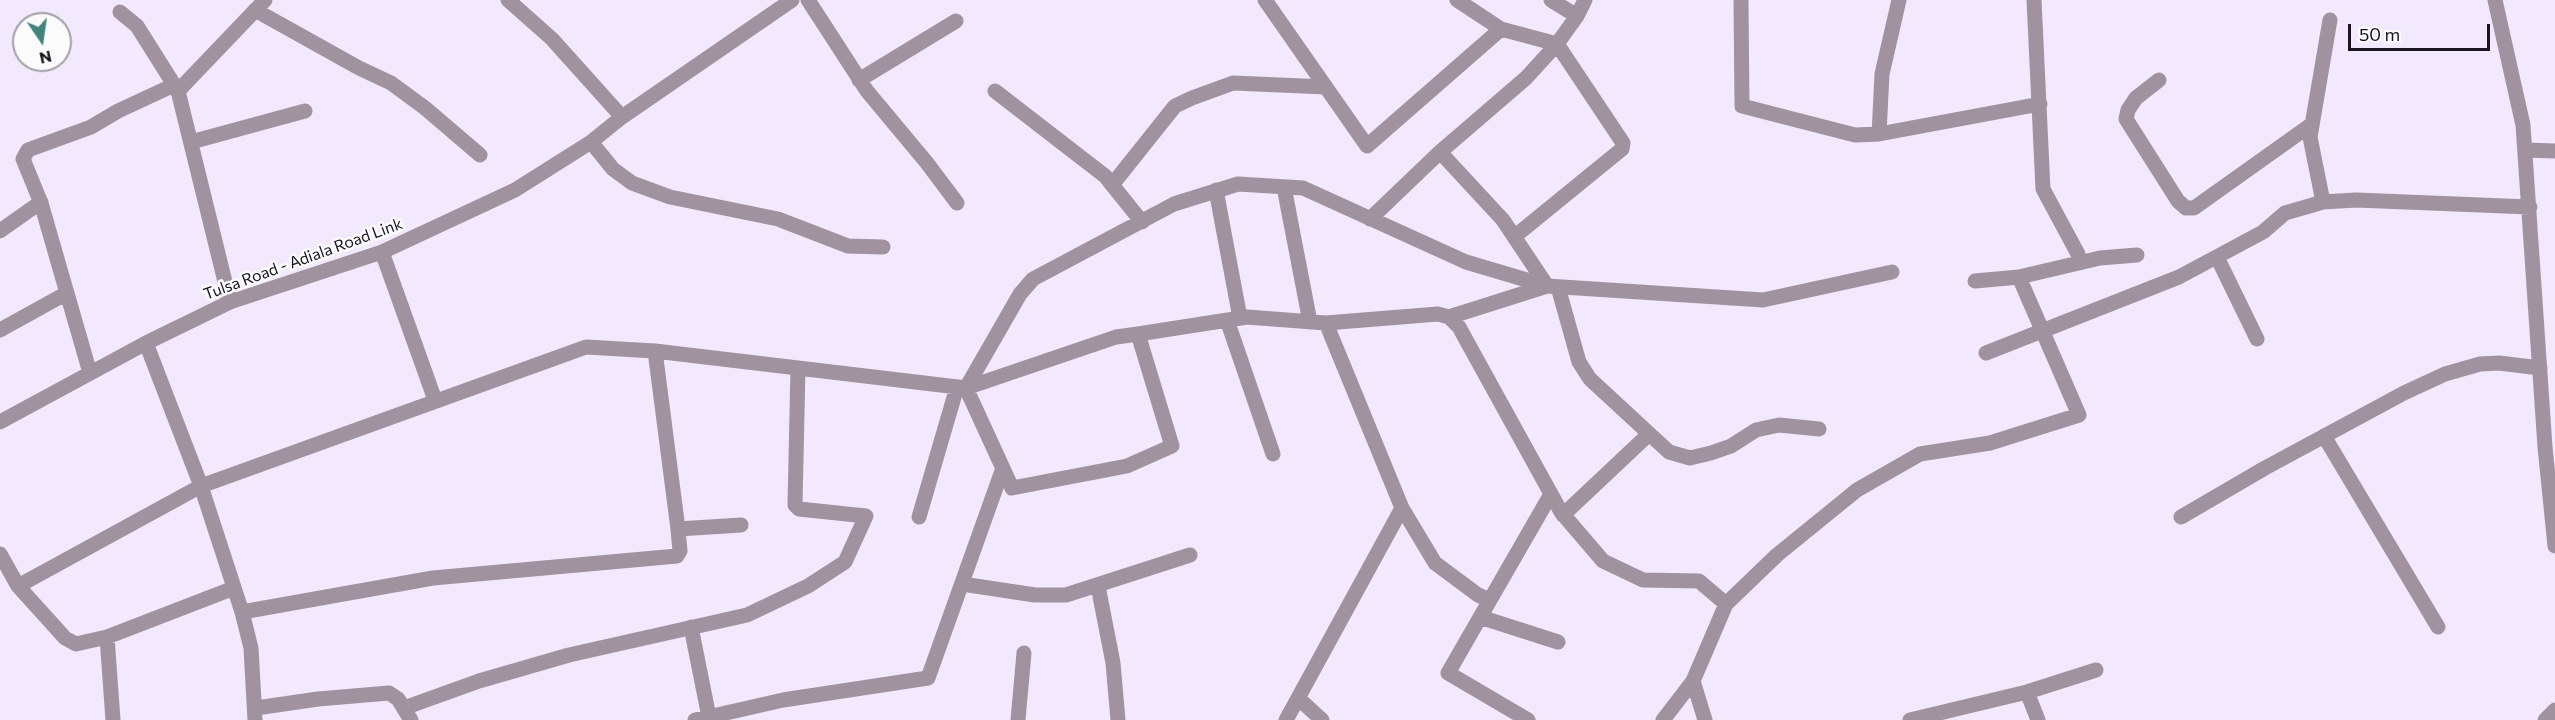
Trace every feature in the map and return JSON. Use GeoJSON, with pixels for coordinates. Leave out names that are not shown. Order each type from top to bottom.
{"type":"FeatureCollection","features":[{"type":"Feature","properties":{"kind":"street"},"geometry":{"type":"LineString","coordinates":[[508,0],[552,39],[622,117]]}},
{"type":"Feature","properties":{"kind":"street","name":"Tulsa Road - Adiala Road Link"},"geometry":{"type":"LineString","coordinates":[[0,422],[146,343],[230,302],[382,252],[515,190],[591,142],[622,117],[792,0]]}},
{"type":"Feature","properties":{"kind":"street"},"geometry":{"type":"LineString","coordinates":[[808,0],[859,80],[957,203]]}},
{"type":"Feature","properties":{"kind":"street"},"geometry":{"type":"LineString","coordinates":[[1265,0],[1368,147],[1501,29]]}},
{"type":"Feature","properties":{"kind":"street"},"geometry":{"type":"LineString","coordinates":[[1457,0],[1501,29],[1557,44],[1623,143],[1622,149],[1514,237]]}},
{"type":"Feature","properties":{"kind":"street"},"geometry":{"type":"LineString","coordinates":[[1551,0],[1577,16]]}},
{"type":"Feature","properties":{"kind":"street"},"geometry":{"type":"LineString","coordinates":[[1370,219],[1440,153],[1526,78],[1557,44],[1577,16],[1585,0]]}},
{"type":"Feature","properties":{"kind":"street"},"geometry":{"type":"LineString","coordinates":[[1741,0],[1743,106],[1855,135],[1879,134],[2040,104]]}},
{"type":"Feature","properties":{"kind":"street"},"geometry":{"type":"LineString","coordinates":[[1879,134],[1882,74],[1899,0]]}},
{"type":"Feature","properties":{"kind":"street"},"geometry":{"type":"LineString","coordinates":[[2034,0],[2043,189],[2078,254]]}},
{"type":"Feature","properties":{"kind":"street"},"geometry":{"type":"LineString","coordinates":[[2495,0],[2523,125],[2526,150],[2540,368],[2550,448],[2555,546]]}},
{"type":"Feature","properties":{"kind":"street"},"geometry":{"type":"LineString","coordinates":[[90,373],[40,202],[23,159],[28,150],[92,127],[118,111],[176,88],[260,5],[359,69],[391,83],[425,108],[480,155]]}},
{"type":"Feature","properties":{"kind":"street"},"geometry":{"type":"LineString","coordinates":[[120,12],[137,26],[176,88],[230,302]]}},
{"type":"Feature","properties":{"kind":"street"},"geometry":{"type":"LineString","coordinates":[[859,80],[956,21]]}},
{"type":"Feature","properties":{"kind":"street"},"geometry":{"type":"LineString","coordinates":[[2323,202],[2310,136],[2330,21]]}},
{"type":"Feature","properties":{"kind":"street"},"geometry":{"type":"LineString","coordinates":[[2159,80],[2136,98],[2128,110],[2126,119],[2178,201],[2186,208],[2194,208],[2312,124]]}},
{"type":"Feature","properties":{"kind":"street"},"geometry":{"type":"LineString","coordinates":[[1112,185],[1175,106],[1192,98],[1233,82],[1326,87]]}},
{"type":"Feature","properties":{"kind":"street"},"geometry":{"type":"LineString","coordinates":[[995,91],[1105,176],[1142,222]]}},
{"type":"Feature","properties":{"kind":"street"},"geometry":{"type":"LineString","coordinates":[[190,142],[305,111]]}},
{"type":"Feature","properties":{"kind":"street"},"geometry":{"type":"LineString","coordinates":[[591,142],[613,169],[632,183],[670,197],[778,219],[848,246],[883,248]]}},
{"type":"Feature","properties":{"kind":"street"},"geometry":{"type":"LineString","coordinates":[[2526,150],[2555,151]]}},
{"type":"Feature","properties":{"kind":"street"},"geometry":{"type":"LineString","coordinates":[[1440,153],[1503,220],[1552,286],[1579,362],[1590,379],[1669,452],[1690,458],[1731,446],[1756,430],[1779,425],[1819,429]]}},
{"type":"Feature","properties":{"kind":"street"},"geometry":{"type":"LineString","coordinates":[[919,517],[961,387],[1020,294],[1033,279],[1174,204],[1238,184],[1303,188],[1466,262],[1552,286],[1763,300],[1892,272]]}},
{"type":"Feature","properties":{"kind":"street"},"geometry":{"type":"LineString","coordinates":[[1284,187],[1310,322]]}},
{"type":"Feature","properties":{"kind":"street"},"geometry":{"type":"LineString","coordinates":[[1216,190],[1233,319],[1273,454]]}},
{"type":"Feature","properties":{"kind":"street"},"geometry":{"type":"LineString","coordinates":[[1986,353],[2179,277],[2263,232],[2285,213],[2323,202],[2356,200],[2530,207]]}},
{"type":"Feature","properties":{"kind":"street"},"geometry":{"type":"LineString","coordinates":[[0,231],[40,202]]}},
{"type":"Feature","properties":{"kind":"street"},"geometry":{"type":"LineString","coordinates":[[382,252],[435,400]]}},
{"type":"Feature","properties":{"kind":"street"},"geometry":{"type":"LineString","coordinates":[[1975,281],[2019,277],[2100,258],[2137,255]]}},
{"type":"Feature","properties":{"kind":"street"},"geometry":{"type":"LineString","coordinates":[[2217,257],[2257,339]]}},
{"type":"Feature","properties":{"kind":"street"},"geometry":{"type":"LineString","coordinates":[[1664,720],[1693,681],[1726,603],[1777,555],[1857,490],[1920,454],[1990,443],[2079,415],[2019,277]]}},
{"type":"Feature","properties":{"kind":"street"},"geometry":{"type":"LineString","coordinates":[[1449,317],[1552,286]]}},
{"type":"Feature","properties":{"kind":"street"},"geometry":{"type":"LineString","coordinates":[[0,330],[67,293]]}},
{"type":"Feature","properties":{"kind":"street"},"geometry":{"type":"LineString","coordinates":[[18,586],[201,486],[586,347],[655,351],[961,387],[1116,337],[1233,319],[1326,323],[1438,314],[1449,317],[1459,327],[1563,515],[1603,561],[1643,580],[1699,581],[1726,603]]}},
{"type":"Feature","properties":{"kind":"street"},"geometry":{"type":"LineString","coordinates":[[1326,323],[1402,508],[1435,562],[1478,595],[1490,600]]}},
{"type":"Feature","properties":{"kind":"street"},"geometry":{"type":"LineString","coordinates":[[961,387],[1012,488],[1127,466],[1172,446],[1138,334]]}},
{"type":"Feature","properties":{"kind":"street"},"geometry":{"type":"LineString","coordinates":[[146,343],[201,486],[242,612],[251,648],[255,714],[318,699],[389,693],[398,699],[407,714],[479,681],[569,655],[747,615],[808,586],[844,562],[866,516],[798,509],[795,505],[798,368]]}},
{"type":"Feature","properties":{"kind":"street"},"geometry":{"type":"LineString","coordinates":[[242,612],[433,578],[675,557],[680,551],[678,529],[655,351]]}},
{"type":"Feature","properties":{"kind":"street"},"geometry":{"type":"LineString","coordinates":[[2181,517],[2324,436],[2445,374],[2480,364],[2499,363],[2540,368]]}},
{"type":"Feature","properties":{"kind":"street"},"geometry":{"type":"LineString","coordinates":[[1563,515],[1649,434]]}},
{"type":"Feature","properties":{"kind":"street"},"geometry":{"type":"LineString","coordinates":[[2324,436],[2438,627]]}},
{"type":"Feature","properties":{"kind":"street"},"geometry":{"type":"LineString","coordinates":[[691,627],[702,718],[783,700],[928,678],[1003,468]]}},
{"type":"Feature","properties":{"kind":"street"},"geometry":{"type":"LineString","coordinates":[[1528,720],[1503,714],[1448,673],[1551,494]]}},
{"type":"Feature","properties":{"kind":"street"},"geometry":{"type":"LineString","coordinates":[[1286,720],[1402,508]]}},
{"type":"Feature","properties":{"kind":"street"},"geometry":{"type":"LineString","coordinates":[[678,529],[741,525]]}},
{"type":"Feature","properties":{"kind":"street"},"geometry":{"type":"LineString","coordinates":[[0,554],[18,586],[70,641],[76,644],[107,638],[234,588]]}},
{"type":"Feature","properties":{"kind":"street"},"geometry":{"type":"LineString","coordinates":[[962,584],[1045,595],[1066,595],[1190,555]]}},
{"type":"Feature","properties":{"kind":"street"},"geometry":{"type":"LineString","coordinates":[[1098,586],[1113,663],[1118,720]]}},
{"type":"Feature","properties":{"kind":"street"},"geometry":{"type":"LineString","coordinates":[[1480,617],[1558,642]]}},
{"type":"Feature","properties":{"kind":"street"},"geometry":{"type":"LineString","coordinates":[[107,638],[113,720]]}},
{"type":"Feature","properties":{"kind":"street"},"geometry":{"type":"LineString","coordinates":[[1018,720],[1024,653]]}},
{"type":"Feature","properties":{"kind":"street"},"geometry":{"type":"LineString","coordinates":[[1910,720],[2027,692],[2096,670]]}},
{"type":"Feature","properties":{"kind":"street"},"geometry":{"type":"LineString","coordinates":[[1693,681],[1705,720]]}},
{"type":"Feature","properties":{"kind":"street"},"geometry":{"type":"LineString","coordinates":[[2027,692],[2038,720]]}},
{"type":"Feature","properties":{"kind":"street"},"geometry":{"type":"LineString","coordinates":[[1298,698],[1322,720]]}},
{"type":"Feature","properties":{"kind":"street"},"geometry":{"type":"LineString","coordinates":[[2545,720],[2555,710]]}}]}
